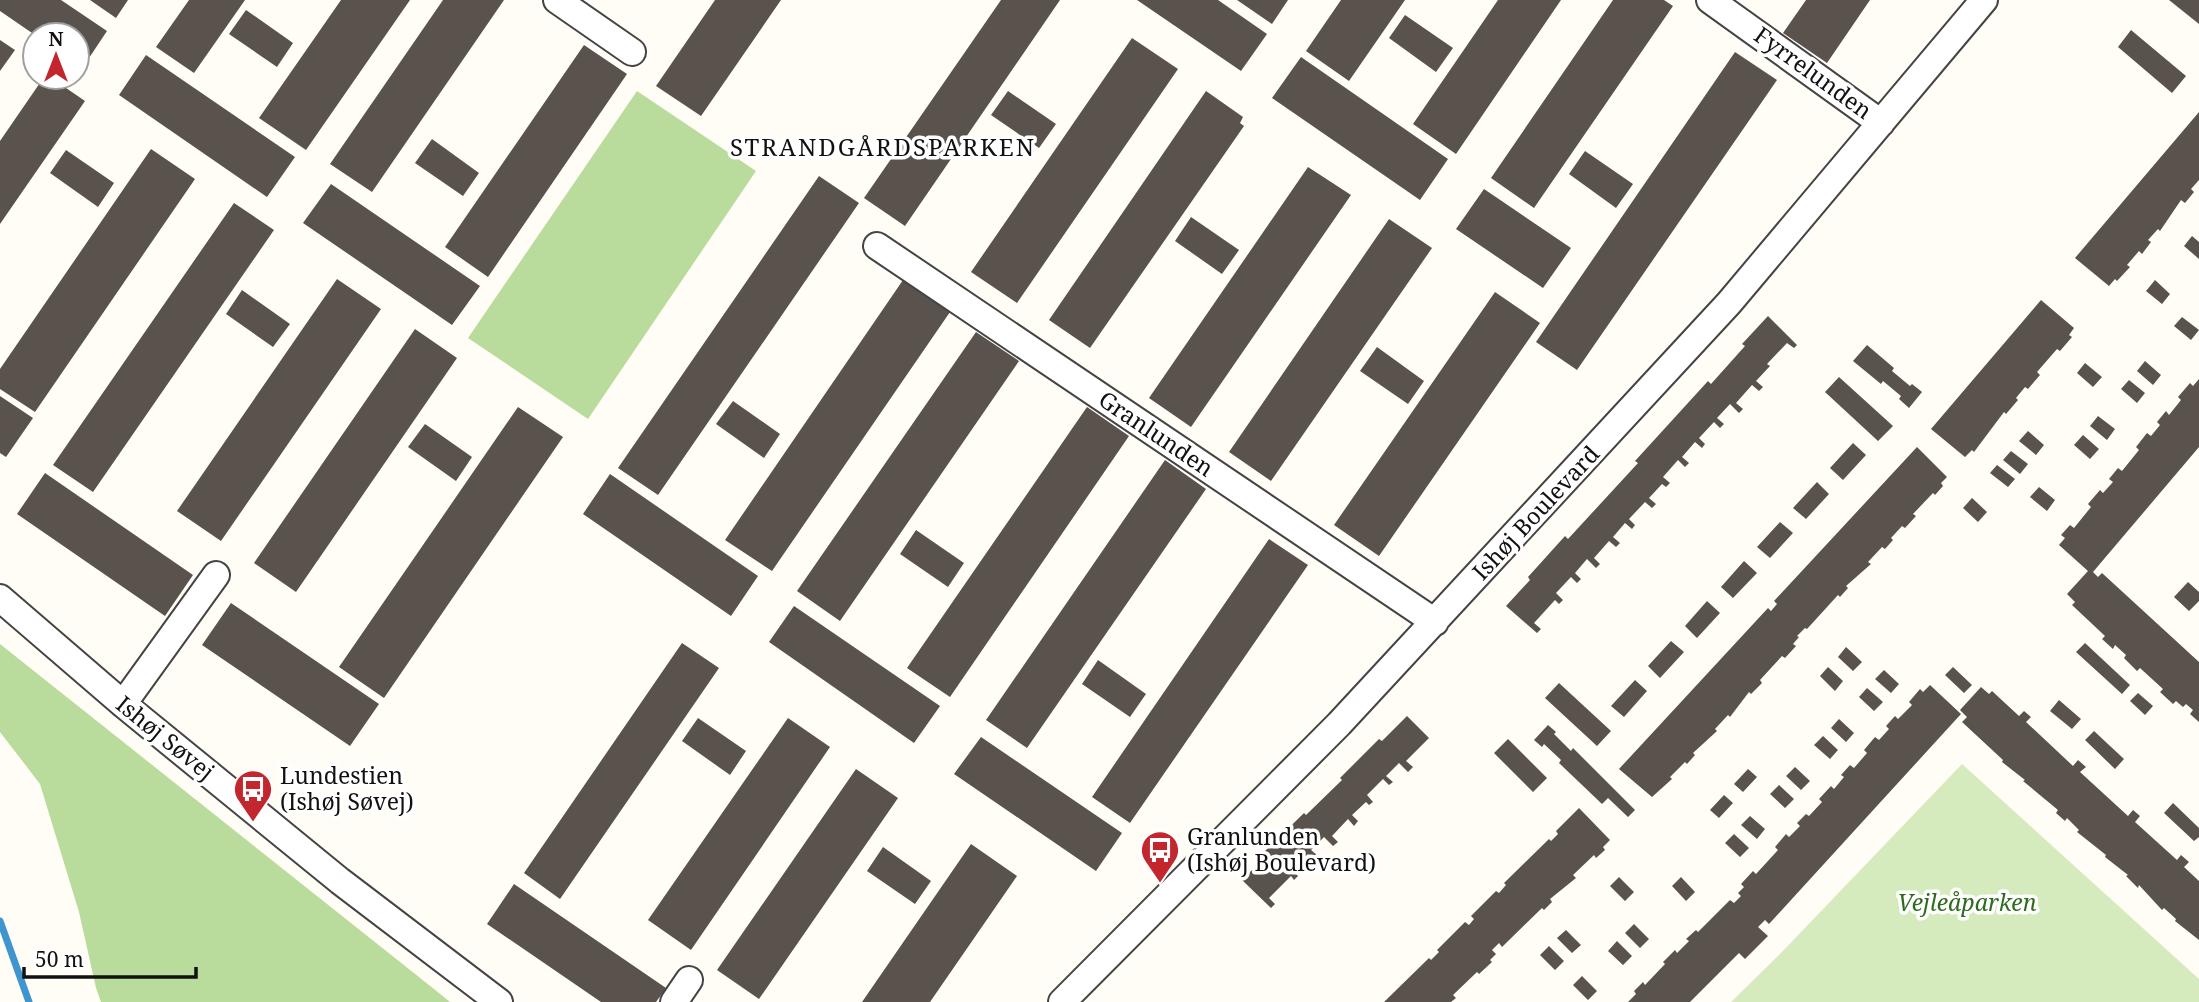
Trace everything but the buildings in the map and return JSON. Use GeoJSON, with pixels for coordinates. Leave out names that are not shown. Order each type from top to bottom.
{"type":"FeatureCollection","features":[{"type":"Feature","properties":{"kind":"street"},"geometry":{"type":"LineString","coordinates":[[556,0],[632,52]]}},
{"type":"Feature","properties":{"kind":"street","name":"Fyrrelunden"},"geometry":{"type":"LineString","coordinates":[[1710,0],[1881,123]]}},
{"type":"Feature","properties":{"kind":"street","name":"Ishøj Boulevard"},"geometry":{"type":"LineString","coordinates":[[1062,1002],[1339,724],[1729,303],[1984,0]]}},
{"type":"Feature","properties":{"kind":"street","name":"Granlunden"},"geometry":{"type":"LineString","coordinates":[[877,246],[1435,622]]}},
{"type":"Feature","properties":{"kind":"street"},"geometry":{"type":"LineString","coordinates":[[123,704],[216,575]]}},
{"type":"Feature","properties":{"kind":"street","name":"Ishøj Søvej"},"geometry":{"type":"LineString","coordinates":[[0,598],[123,704],[340,881],[499,1002]]}},
{"type":"Feature","properties":{"kind":"street"},"geometry":{"type":"LineString","coordinates":[[674,1002],[689,980]]}},
{"type":"Feature","properties":{"kind":"green space"},"geometry":{"type":"Polygon","coordinates":[[[637,91],[756,171],[588,419],[468,338],[637,91]]]}},
{"type":"Feature","properties":{"kind":"green space"},"geometry":{"type":"Polygon","coordinates":[[[0,644],[450,1002],[101,1002],[79,912],[40,784],[0,732],[0,644]]]}},
{"type":"Feature","properties":{"kind":"green space","name":"Vejleåparken"},"geometry":{"type":"Polygon","coordinates":[[[1962,764],[2199,979],[2199,1002],[1731,1002],[1962,764]]]}},
{"type":"Feature","properties":{"kind":"waterway"},"geometry":{"type":"LineString","coordinates":[[0,921],[29,1002]]}},
{"type":"Feature","properties":{"kind":"place","name":"Lundestien (Ishøj Søvej)"},"geometry":{"type":"Point","coordinates":[253,823]}},
{"type":"Feature","properties":{"kind":"place","name":"Granlunden (Ishøj Boulevard)"},"geometry":{"type":"Point","coordinates":[1160,884]}},
{"type":"Feature","properties":{"kind":"district","name":"STRANDGÅRDSPARKEN"},"geometry":{"type":"Point","coordinates":[883,148]}}]}
